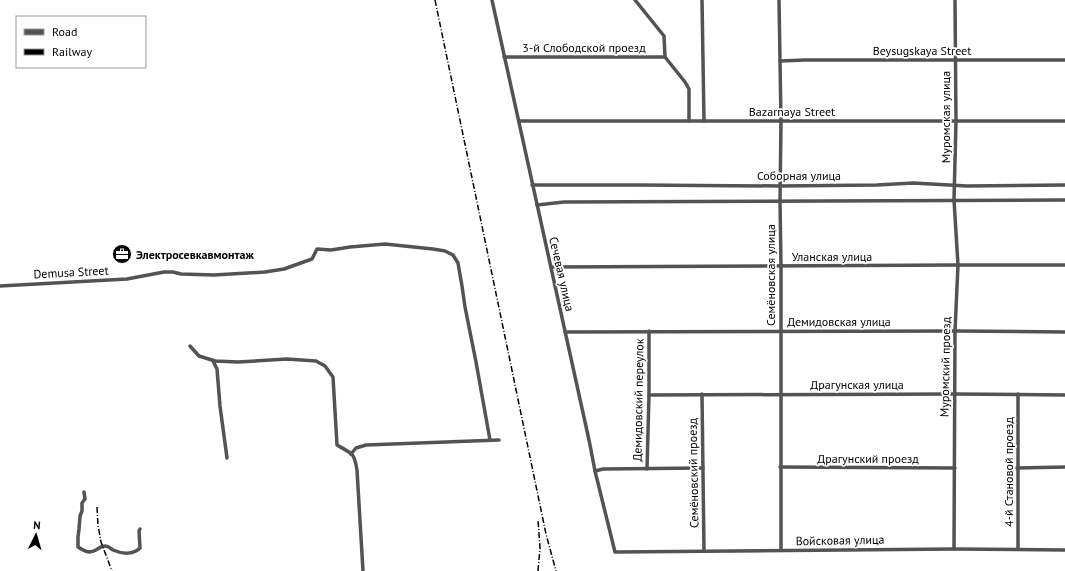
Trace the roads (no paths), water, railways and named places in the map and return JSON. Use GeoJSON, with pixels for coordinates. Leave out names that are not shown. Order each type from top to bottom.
{"type":"FeatureCollection","features":[{"type":"Feature","properties":{"kind":"street","name":"Сечевая улица"},"geometry":{"type":"LineString","coordinates":[[492,0],[595,471],[615,552]]}},
{"type":"Feature","properties":{"kind":"street"},"geometry":{"type":"LineString","coordinates":[[636,0],[664,36],[665,57],[690,89],[689,121]]}},
{"type":"Feature","properties":{"kind":"street"},"geometry":{"type":"LineString","coordinates":[[702,0],[704,121]]}},
{"type":"Feature","properties":{"kind":"street","name":"Семёновская улица"},"geometry":{"type":"LineString","coordinates":[[779,0],[781,121],[781,550]]}},
{"type":"Feature","properties":{"kind":"street","name":"Муромская улица"},"geometry":{"type":"LineString","coordinates":[[955,0],[955,185]]}},
{"type":"Feature","properties":{"kind":"street","name":"3-й Слободской проезд"},"geometry":{"type":"LineString","coordinates":[[504,57],[665,57]]}},
{"type":"Feature","properties":{"kind":"street","name":"Beysugskaya Street"},"geometry":{"type":"LineString","coordinates":[[780,61],[1065,60]]}},
{"type":"Feature","properties":{"kind":"street","name":"Bazarnaya Street"},"geometry":{"type":"LineString","coordinates":[[519,121],[1065,121]]}},
{"type":"Feature","properties":{"kind":"street","name":"Соборная улица"},"geometry":{"type":"LineString","coordinates":[[532,185],[780,186],[913,183],[955,185],[1065,185]]}},
{"type":"Feature","properties":{"kind":"street","name":"Муромский проезд"},"geometry":{"type":"LineString","coordinates":[[954,549],[955,331],[958,265],[954,200],[955,185]]}},
{"type":"Feature","properties":{"kind":"street"},"geometry":{"type":"LineString","coordinates":[[537,205],[564,202],[1065,200]]}},
{"type":"Feature","properties":{"kind":"street","name":"Demusa Street"},"geometry":{"type":"LineString","coordinates":[[0,286],[127,279],[164,272],[214,275],[265,272],[284,269],[312,259],[317,249],[331,250],[385,244],[445,251],[453,255],[458,263],[490,440]]}},
{"type":"Feature","properties":{"kind":"street","name":"Уланская улица"},"geometry":{"type":"LineString","coordinates":[[550,267],[1065,265]]}},
{"type":"Feature","properties":{"kind":"street","name":"Демидовский переулок"},"geometry":{"type":"LineString","coordinates":[[647,469],[649,331]]}},
{"type":"Feature","properties":{"kind":"street","name":"Демидовская улица"},"geometry":{"type":"LineString","coordinates":[[565,332],[1065,332]]}},
{"type":"Feature","properties":{"kind":"street"},"geometry":{"type":"LineString","coordinates":[[190,346],[199,356],[213,361],[245,362],[287,359],[316,361],[325,366],[333,377],[337,446],[355,458],[363,571]]}},
{"type":"Feature","properties":{"kind":"street"},"geometry":{"type":"LineString","coordinates":[[213,361],[217,368],[220,406],[227,458]]}},
{"type":"Feature","properties":{"kind":"street","name":"Семёновский проезд"},"geometry":{"type":"LineString","coordinates":[[702,394],[704,551]]}},
{"type":"Feature","properties":{"kind":"street","name":"4-й Становой проезд"},"geometry":{"type":"LineString","coordinates":[[1018,394],[1018,550]]}},
{"type":"Feature","properties":{"kind":"street","name":"Драгунская улица"},"geometry":{"type":"LineString","coordinates":[[649,395],[1065,395]]}},
{"type":"Feature","properties":{"kind":"street"},"geometry":{"type":"LineString","coordinates":[[351,454],[356,448],[366,445],[499,440]]}},
{"type":"Feature","properties":{"kind":"street","name":"Драгунский проезд"},"geometry":{"type":"LineString","coordinates":[[780,467],[955,468]]}},
{"type":"Feature","properties":{"kind":"street"},"geometry":{"type":"LineString","coordinates":[[1017,468],[1065,467]]}},
{"type":"Feature","properties":{"kind":"street"},"geometry":{"type":"LineString","coordinates":[[595,471],[603,469],[703,468]]}},
{"type":"Feature","properties":{"kind":"street"},"geometry":{"type":"LineString","coordinates":[[84,492],[85,500],[82,503],[78,537],[78,547],[83,551],[90,552],[105,546],[118,552],[131,553],[137,551],[140,548],[140,529]]}},
{"type":"Feature","properties":{"kind":"street","name":"Войсковая улица"},"geometry":{"type":"LineString","coordinates":[[615,552],[954,549],[1065,550]]}},
{"type":"Feature","properties":{"kind":"railway"},"geometry":{"type":"LineString","coordinates":[[435,0],[546,534],[556,571]]}},
{"type":"Feature","properties":{"kind":"railway"},"geometry":{"type":"LineString","coordinates":[[97,507],[101,542],[112,571]]}},
{"type":"Feature","properties":{"kind":"railway"},"geometry":{"type":"LineString","coordinates":[[538,520],[540,548],[538,571]]}},
{"type":"Feature","properties":{"kind":"place","name":"Электросевкавмонтаж"},"geometry":{"type":"Point","coordinates":[122,254]}}]}
